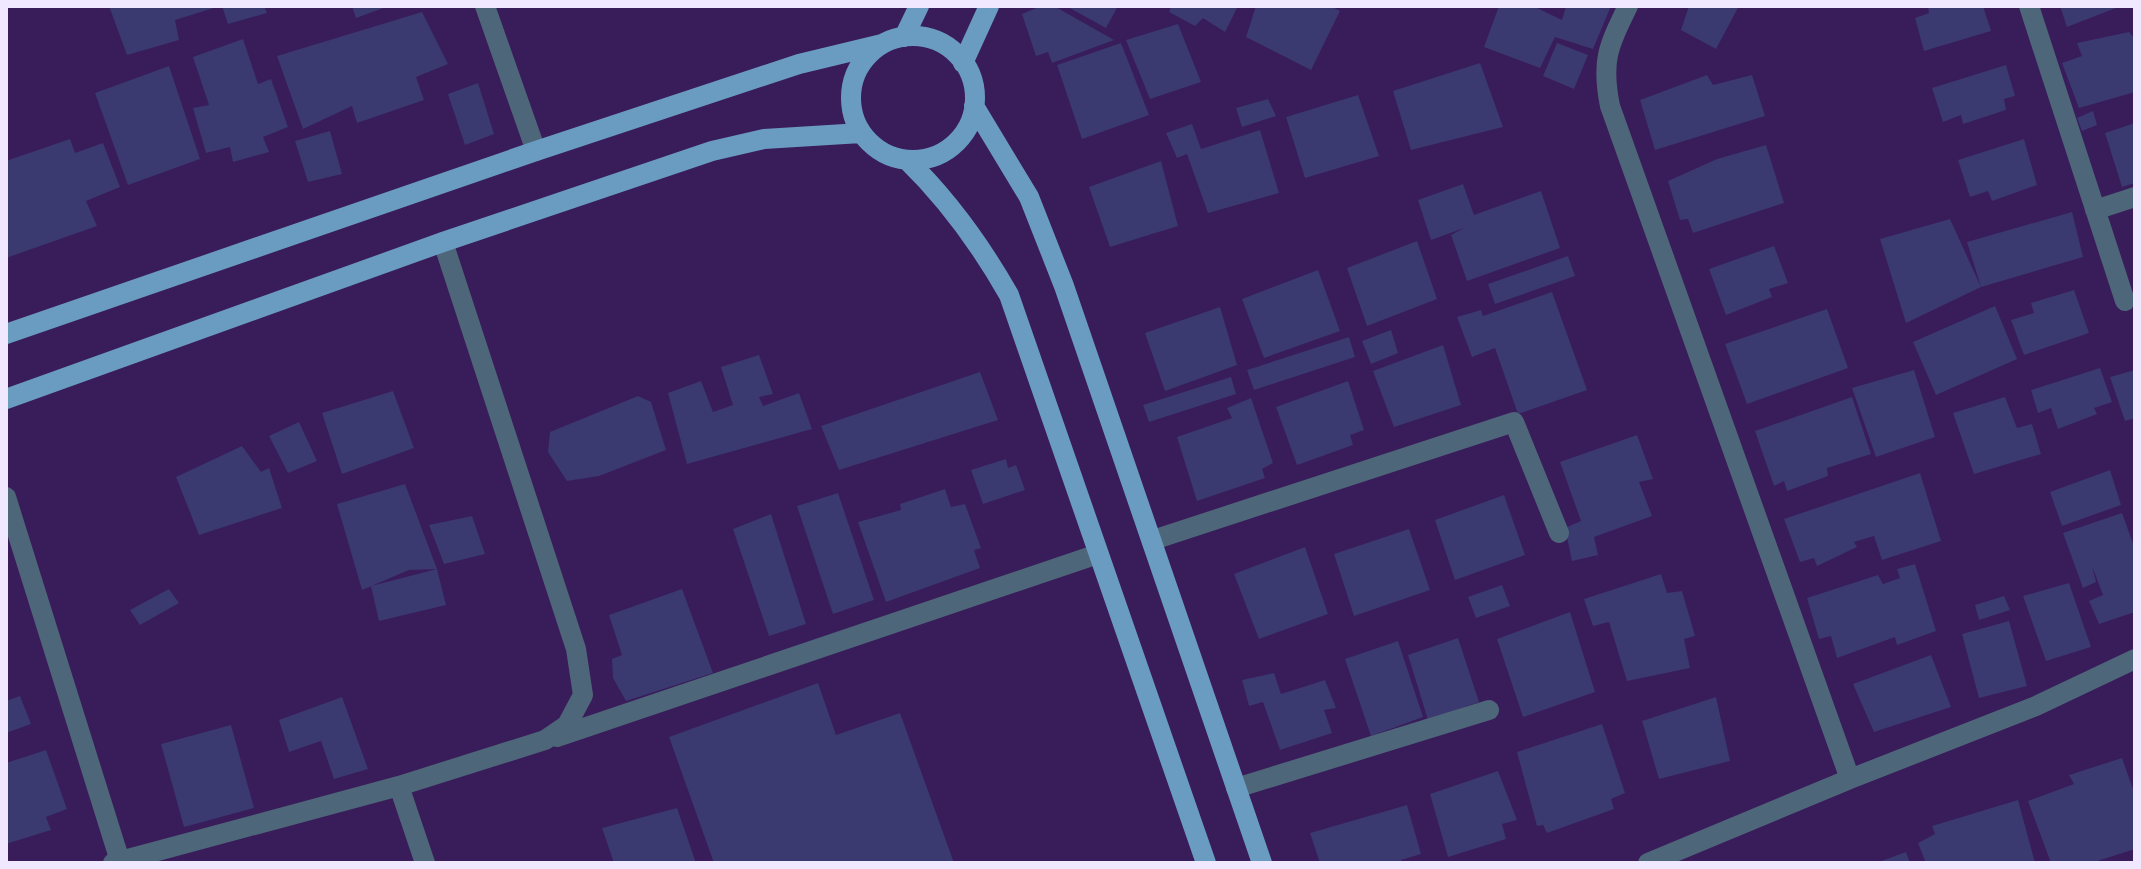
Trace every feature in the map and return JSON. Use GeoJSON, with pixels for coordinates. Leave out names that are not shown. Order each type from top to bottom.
{"type":"FeatureCollection","features":[{"type":"Feature","properties":{"kind":"main road"},"geometry":{"type":"LineString","coordinates":[[904,37],[919,6]]}},
{"type":"Feature","properties":{"kind":"main road"},"geometry":{"type":"LineString","coordinates":[[963,63],[989,6]]}},
{"type":"Feature","properties":{"kind":"main road"},"geometry":{"type":"LineString","coordinates":[[6,334],[536,151],[799,64],[904,37],[922,37],[941,43],[963,63],[975,92],[974,106],[966,132],[952,147],[934,157],[894,158],[876,148],[861,133],[853,115],[851,94],[855,74],[866,57],[882,44]]}},
{"type":"Feature","properties":{"kind":"main road"},"geometry":{"type":"LineString","coordinates":[[974,106],[1029,197],[1153,540],[1262,863]]}},
{"type":"Feature","properties":{"kind":"main road"},"geometry":{"type":"LineString","coordinates":[[6,399],[443,242],[712,151],[764,139],[861,133]]}},
{"type":"Feature","properties":{"kind":"main road"},"geometry":{"type":"LineString","coordinates":[[907,160],[944,196],[984,250],[1009,295],[1206,863]]}},
{"type":"Feature","properties":{"kind":"street"},"geometry":{"type":"LineString","coordinates":[[485,6],[536,151]]}},
{"type":"Feature","properties":{"kind":"street"},"geometry":{"type":"LineString","coordinates":[[1628,6],[1612,38],[1603,72],[1610,106],[1850,779]]}},
{"type":"Feature","properties":{"kind":"street"},"geometry":{"type":"LineString","coordinates":[[2029,6],[2125,301]]}},
{"type":"Feature","properties":{"kind":"street"},"geometry":{"type":"LineString","coordinates":[[2095,210],[2135,197]]}},
{"type":"Feature","properties":{"kind":"street"},"geometry":{"type":"LineString","coordinates":[[443,242],[576,649],[583,695],[567,725],[545,740]]}},
{"type":"Feature","properties":{"kind":"street"},"geometry":{"type":"LineString","coordinates":[[1153,540],[1514,422],[1559,533]]}},
{"type":"Feature","properties":{"kind":"street"},"geometry":{"type":"LineString","coordinates":[[6,497],[116,862],[399,786],[1098,554]]}},
{"type":"Feature","properties":{"kind":"street"},"geometry":{"type":"LineString","coordinates":[[1648,863],[2036,706],[2135,659]]}},
{"type":"Feature","properties":{"kind":"street"},"geometry":{"type":"LineString","coordinates":[[1236,788],[1489,710]]}},
{"type":"Feature","properties":{"kind":"street"},"geometry":{"type":"LineString","coordinates":[[399,786],[425,863]]}},
{"type":"Feature","properties":{"kind":"building"},"geometry":{"type":"Polygon","coordinates":[[[109,6],[217,7],[175,20],[179,40],[127,55],[109,6]]]}},
{"type":"Feature","properties":{"kind":"building"},"geometry":{"type":"Polygon","coordinates":[[[222,6],[264,6],[267,13],[228,24],[222,6]]]}},
{"type":"Feature","properties":{"kind":"building"},"geometry":{"type":"Polygon","coordinates":[[[352,6],[389,6],[356,18],[352,6]]]}},
{"type":"Feature","properties":{"kind":"building"},"geometry":{"type":"Polygon","coordinates":[[[1041,6],[1054,6],[1114,40],[1052,63],[1048,52],[1036,56],[1022,14],[1041,6]]]}},
{"type":"Feature","properties":{"kind":"building"},"geometry":{"type":"Polygon","coordinates":[[[1066,6],[1118,6],[1106,28],[1066,6]]]}},
{"type":"Feature","properties":{"kind":"building"},"geometry":{"type":"Polygon","coordinates":[[[1171,6],[1238,6],[1225,32],[1203,18],[1195,26],[1169,12],[1171,6]]]}},
{"type":"Feature","properties":{"kind":"building"},"geometry":{"type":"Polygon","coordinates":[[[1256,6],[1331,6],[1340,11],[1311,70],[1246,37],[1256,6]]]}},
{"type":"Feature","properties":{"kind":"building"},"geometry":{"type":"Polygon","coordinates":[[[1499,6],[1533,6],[1562,20],[1566,6],[1611,6],[1593,49],[1555,37],[1540,68],[1484,47],[1499,6]]]}},
{"type":"Feature","properties":{"kind":"building"},"geometry":{"type":"Polygon","coordinates":[[[1689,6],[1739,6],[1716,49],[1681,30],[1689,6]]]}},
{"type":"Feature","properties":{"kind":"building"},"geometry":{"type":"Polygon","coordinates":[[[1928,6],[1983,6],[1991,31],[1924,51],[1915,18],[1929,13],[1928,6]]]}},
{"type":"Feature","properties":{"kind":"building"},"geometry":{"type":"Polygon","coordinates":[[[2060,6],[2121,6],[2067,27],[2060,6]]]}},
{"type":"Feature","properties":{"kind":"building"},"geometry":{"type":"Polygon","coordinates":[[[422,12],[448,64],[416,77],[424,100],[357,123],[352,106],[303,129],[277,56],[422,12]]]}},
{"type":"Feature","properties":{"kind":"building"},"geometry":{"type":"Polygon","coordinates":[[[1178,24],[1201,82],[1150,99],[1126,40],[1178,24]]]}},
{"type":"Feature","properties":{"kind":"building"},"geometry":{"type":"Polygon","coordinates":[[[2129,32],[2135,39],[2135,92],[2079,108],[2062,63],[2082,56],[2077,43],[2129,32]]]}},
{"type":"Feature","properties":{"kind":"building"},"geometry":{"type":"Polygon","coordinates":[[[243,39],[258,84],[271,79],[288,127],[263,137],[269,152],[233,162],[230,147],[206,153],[193,108],[209,105],[193,57],[243,39]]]}},
{"type":"Feature","properties":{"kind":"building"},"geometry":{"type":"Polygon","coordinates":[[[1121,43],[1149,115],[1082,139],[1057,65],[1121,43]]]}},
{"type":"Feature","properties":{"kind":"building"},"geometry":{"type":"Polygon","coordinates":[[[1557,43],[1588,55],[1574,89],[1543,76],[1557,43]]]}},
{"type":"Feature","properties":{"kind":"building"},"geometry":{"type":"Polygon","coordinates":[[[1480,63],[1503,127],[1411,150],[1393,91],[1480,63]]]}},
{"type":"Feature","properties":{"kind":"building"},"geometry":{"type":"Polygon","coordinates":[[[2006,65],[2015,96],[2004,99],[2006,110],[1963,124],[1961,115],[1943,122],[1932,88],[2006,65]]]}},
{"type":"Feature","properties":{"kind":"building"},"geometry":{"type":"Polygon","coordinates":[[[169,66],[200,159],[128,185],[95,93],[169,66]]]}},
{"type":"Feature","properties":{"kind":"building"},"geometry":{"type":"Polygon","coordinates":[[[1707,75],[1713,85],[1752,75],[1765,116],[1655,150],[1640,100],[1707,75]]]}},
{"type":"Feature","properties":{"kind":"building"},"geometry":{"type":"Polygon","coordinates":[[[478,83],[494,134],[465,145],[448,94],[478,83]]]}},
{"type":"Feature","properties":{"kind":"building"},"geometry":{"type":"Polygon","coordinates":[[[1358,95],[1379,156],[1305,178],[1286,117],[1358,95]]]}},
{"type":"Feature","properties":{"kind":"building"},"geometry":{"type":"Polygon","coordinates":[[[1268,99],[1276,116],[1242,127],[1236,108],[1268,99]]]}},
{"type":"Feature","properties":{"kind":"building"},"geometry":{"type":"Polygon","coordinates":[[[2093,111],[2097,125],[2082,131],[2077,118],[2093,111]]]}},
{"type":"Feature","properties":{"kind":"building"},"geometry":{"type":"Polygon","coordinates":[[[2135,123],[2135,183],[2122,187],[2105,133],[2135,123]]]}},
{"type":"Feature","properties":{"kind":"building"},"geometry":{"type":"Polygon","coordinates":[[[1192,124],[1201,149],[1260,130],[1279,193],[1208,213],[1187,154],[1177,158],[1166,133],[1192,124]]]}},
{"type":"Feature","properties":{"kind":"building"},"geometry":{"type":"Polygon","coordinates":[[[330,131],[342,174],[308,182],[295,141],[330,131]]]}},
{"type":"Feature","properties":{"kind":"building"},"geometry":{"type":"Polygon","coordinates":[[[70,139],[75,153],[103,143],[120,187],[86,201],[97,226],[6,258],[6,161],[70,139]]]}},
{"type":"Feature","properties":{"kind":"building"},"geometry":{"type":"Polygon","coordinates":[[[2024,139],[2037,185],[1992,201],[1988,191],[1970,197],[1958,160],[2024,139]]]}},
{"type":"Feature","properties":{"kind":"building"},"geometry":{"type":"Polygon","coordinates":[[[1766,145],[1784,203],[1693,233],[1688,219],[1680,220],[1668,181],[1717,159],[1766,145]]]}},
{"type":"Feature","properties":{"kind":"building"},"geometry":{"type":"Polygon","coordinates":[[[1161,161],[1178,226],[1110,247],[1089,187],[1161,161]]]}},
{"type":"Feature","properties":{"kind":"building"},"geometry":{"type":"Polygon","coordinates":[[[1463,184],[1474,215],[1541,191],[1560,248],[1467,281],[1451,235],[1464,228],[1431,240],[1418,200],[1463,184]]]}},
{"type":"Feature","properties":{"kind":"building"},"geometry":{"type":"Polygon","coordinates":[[[2072,212],[2083,257],[1981,287],[1967,242],[2072,212]]]}},
{"type":"Feature","properties":{"kind":"building"},"geometry":{"type":"Polygon","coordinates":[[[1950,219],[1981,287],[1906,323],[1880,239],[1950,219]]]}},
{"type":"Feature","properties":{"kind":"building"},"geometry":{"type":"Polygon","coordinates":[[[1417,241],[1437,299],[1367,326],[1347,268],[1417,241]]]}},
{"type":"Feature","properties":{"kind":"building"},"geometry":{"type":"Polygon","coordinates":[[[1774,246],[1788,283],[1769,289],[1772,297],[1726,315],[1709,269],[1774,246]]]}},
{"type":"Feature","properties":{"kind":"building"},"geometry":{"type":"Polygon","coordinates":[[[1568,256],[1575,276],[1495,304],[1488,284],[1568,256]]]}},
{"type":"Feature","properties":{"kind":"building"},"geometry":{"type":"Polygon","coordinates":[[[1318,270],[1340,331],[1264,358],[1242,299],[1318,270]]]}},
{"type":"Feature","properties":{"kind":"building"},"geometry":{"type":"Polygon","coordinates":[[[2074,290],[2089,333],[2024,355],[2011,320],[2034,313],[2031,303],[2074,290]]]}},
{"type":"Feature","properties":{"kind":"building"},"geometry":{"type":"Polygon","coordinates":[[[1552,292],[1587,390],[1518,414],[1495,348],[1472,357],[1457,317],[1481,310],[1483,316],[1552,292]]]}},
{"type":"Feature","properties":{"kind":"building"},"geometry":{"type":"Polygon","coordinates":[[[1995,306],[2017,359],[1936,395],[1913,342],[1995,306]]]}},
{"type":"Feature","properties":{"kind":"building"},"geometry":{"type":"Polygon","coordinates":[[[1220,307],[1237,365],[1165,391],[1145,333],[1220,307]]]}},
{"type":"Feature","properties":{"kind":"building"},"geometry":{"type":"Polygon","coordinates":[[[1827,309],[1848,368],[1747,404],[1725,344],[1827,309]]]}},
{"type":"Feature","properties":{"kind":"building"},"geometry":{"type":"Polygon","coordinates":[[[1391,330],[1398,353],[1371,364],[1362,341],[1391,330]]]}},
{"type":"Feature","properties":{"kind":"building"},"geometry":{"type":"Polygon","coordinates":[[[1349,337],[1355,357],[1254,390],[1247,370],[1349,337]]]}},
{"type":"Feature","properties":{"kind":"building"},"geometry":{"type":"Polygon","coordinates":[[[1443,345],[1461,405],[1394,427],[1373,371],[1443,345]]]}},
{"type":"Feature","properties":{"kind":"building"},"geometry":{"type":"Polygon","coordinates":[[[759,355],[773,394],[759,397],[763,406],[799,393],[812,429],[687,464],[668,393],[701,381],[713,412],[733,405],[721,367],[759,355]]]}},
{"type":"Feature","properties":{"kind":"building"},"geometry":{"type":"Polygon","coordinates":[[[2100,368],[2112,402],[2094,408],[2097,414],[2058,429],[2051,408],[2038,413],[2031,390],[2100,368]]]}},
{"type":"Feature","properties":{"kind":"building"},"geometry":{"type":"Polygon","coordinates":[[[1914,370],[1935,437],[1876,457],[1852,388],[1914,370]]]}},
{"type":"Feature","properties":{"kind":"building"},"geometry":{"type":"Polygon","coordinates":[[[2135,370],[2135,418],[2125,421],[2110,377],[2135,370]]]}},
{"type":"Feature","properties":{"kind":"building"},"geometry":{"type":"Polygon","coordinates":[[[980,372],[998,420],[839,470],[821,426],[980,372]]]}},
{"type":"Feature","properties":{"kind":"building"},"geometry":{"type":"Polygon","coordinates":[[[1231,377],[1236,394],[1149,422],[1143,405],[1231,377]]]}},
{"type":"Feature","properties":{"kind":"building"},"geometry":{"type":"Polygon","coordinates":[[[1348,381],[1364,430],[1350,435],[1353,445],[1297,465],[1276,407],[1348,381]]]}},
{"type":"Feature","properties":{"kind":"building"},"geometry":{"type":"Polygon","coordinates":[[[393,391],[414,448],[342,474],[322,413],[393,391]]]}},
{"type":"Feature","properties":{"kind":"building"},"geometry":{"type":"Polygon","coordinates":[[[638,396],[651,402],[666,450],[599,476],[567,481],[548,452],[550,432],[638,396]]]}},
{"type":"Feature","properties":{"kind":"building"},"geometry":{"type":"Polygon","coordinates":[[[1852,397],[1871,454],[1827,468],[1828,476],[1787,491],[1784,481],[1774,486],[1755,431],[1852,397]]]}},
{"type":"Feature","properties":{"kind":"building"},"geometry":{"type":"Polygon","coordinates":[[[2005,397],[2017,428],[2032,424],[2041,454],[1974,474],[1953,413],[2005,397]]]}},
{"type":"Feature","properties":{"kind":"building"},"geometry":{"type":"Polygon","coordinates":[[[1251,398],[1273,463],[1262,469],[1265,478],[1197,501],[1177,437],[1232,418],[1227,408],[1251,398]]]}},
{"type":"Feature","properties":{"kind":"building"},"geometry":{"type":"Polygon","coordinates":[[[299,422],[317,461],[288,473],[269,436],[299,422]]]}},
{"type":"Feature","properties":{"kind":"building"},"geometry":{"type":"Polygon","coordinates":[[[1637,435],[1653,479],[1639,482],[1652,516],[1594,537],[1598,555],[1572,561],[1565,528],[1581,521],[1560,462],[1637,435]]]}},
{"type":"Feature","properties":{"kind":"building"},"geometry":{"type":"Polygon","coordinates":[[[242,446],[261,472],[269,468],[282,508],[199,535],[176,477],[242,446]]]}},
{"type":"Feature","properties":{"kind":"building"},"geometry":{"type":"Polygon","coordinates":[[[1006,459],[1008,468],[1016,465],[1025,490],[983,504],[971,470],[1006,459]]]}},
{"type":"Feature","properties":{"kind":"building"},"geometry":{"type":"Polygon","coordinates":[[[2110,470],[2121,505],[2062,526],[2050,492],[2110,470]]]}},
{"type":"Feature","properties":{"kind":"building"},"geometry":{"type":"Polygon","coordinates":[[[1920,473],[1941,541],[1882,560],[1874,536],[1854,542],[1857,547],[1817,566],[1814,558],[1800,562],[1784,519],[1920,473]]]}},
{"type":"Feature","properties":{"kind":"building"},"geometry":{"type":"Polygon","coordinates":[[[405,484],[437,569],[409,570],[362,590],[337,504],[405,484]]]}},
{"type":"Feature","properties":{"kind":"building"},"geometry":{"type":"Polygon","coordinates":[[[945,489],[951,507],[965,504],[981,548],[974,550],[980,568],[886,602],[858,522],[901,510],[900,504],[945,489]]]}},
{"type":"Feature","properties":{"kind":"building"},"geometry":{"type":"Polygon","coordinates":[[[838,493],[874,600],[833,614],[797,506],[838,493]]]}},
{"type":"Feature","properties":{"kind":"building"},"geometry":{"type":"Polygon","coordinates":[[[1504,495],[1525,555],[1455,580],[1435,520],[1504,495]]]}},
{"type":"Feature","properties":{"kind":"building"},"geometry":{"type":"Polygon","coordinates":[[[2122,513],[2135,549],[2135,612],[2099,624],[2089,601],[2103,595],[2092,566],[2096,582],[2083,588],[2063,533],[2122,513]]]}},
{"type":"Feature","properties":{"kind":"building"},"geometry":{"type":"Polygon","coordinates":[[[771,514],[806,624],[769,636],[733,529],[771,514]]]}},
{"type":"Feature","properties":{"kind":"building"},"geometry":{"type":"Polygon","coordinates":[[[472,516],[485,554],[444,564],[429,525],[472,516]]]}},
{"type":"Feature","properties":{"kind":"building"},"geometry":{"type":"Polygon","coordinates":[[[1409,529],[1430,590],[1354,616],[1334,554],[1409,529]]]}},
{"type":"Feature","properties":{"kind":"building"},"geometry":{"type":"Polygon","coordinates":[[[1305,547],[1328,614],[1259,639],[1234,574],[1305,547]]]}},
{"type":"Feature","properties":{"kind":"building"},"geometry":{"type":"Polygon","coordinates":[[[1915,564],[1936,631],[1897,645],[1895,637],[1837,658],[1831,636],[1819,639],[1807,598],[1878,575],[1883,584],[1900,578],[1897,569],[1915,564]]]}},
{"type":"Feature","properties":{"kind":"building"},"geometry":{"type":"Polygon","coordinates":[[[437,569],[446,605],[379,621],[371,586],[437,569]]]}},
{"type":"Feature","properties":{"kind":"building"},"geometry":{"type":"Polygon","coordinates":[[[1661,574],[1667,593],[1682,591],[1695,636],[1684,639],[1690,668],[1627,681],[1609,622],[1593,626],[1584,599],[1661,574]]]}},
{"type":"Feature","properties":{"kind":"building"},"geometry":{"type":"Polygon","coordinates":[[[2069,583],[2091,647],[2046,661],[2023,596],[2069,583]]]}},
{"type":"Feature","properties":{"kind":"building"},"geometry":{"type":"Polygon","coordinates":[[[1502,585],[1510,606],[1476,618],[1468,597],[1502,585]]]}},
{"type":"Feature","properties":{"kind":"building"},"geometry":{"type":"Polygon","coordinates":[[[169,589],[179,603],[140,625],[130,610],[169,589]]]}},
{"type":"Feature","properties":{"kind":"building"},"geometry":{"type":"Polygon","coordinates":[[[682,589],[713,673],[626,701],[613,678],[612,659],[622,655],[609,615],[682,589]]]}},
{"type":"Feature","properties":{"kind":"building"},"geometry":{"type":"Polygon","coordinates":[[[2004,596],[2010,610],[1979,620],[1975,605],[2004,596]]]}},
{"type":"Feature","properties":{"kind":"building"},"geometry":{"type":"Polygon","coordinates":[[[1570,612],[1595,692],[1523,717],[1497,639],[1570,612]]]}},
{"type":"Feature","properties":{"kind":"building"},"geometry":{"type":"Polygon","coordinates":[[[2009,621],[2027,686],[1979,698],[1962,634],[2009,621]]]}},
{"type":"Feature","properties":{"kind":"building"},"geometry":{"type":"Polygon","coordinates":[[[1458,638],[1479,702],[1428,720],[1408,655],[1458,638]]]}},
{"type":"Feature","properties":{"kind":"building"},"geometry":{"type":"Polygon","coordinates":[[[1398,641],[1423,717],[1371,736],[1345,659],[1398,641]]]}},
{"type":"Feature","properties":{"kind":"building"},"geometry":{"type":"Polygon","coordinates":[[[1931,655],[1951,707],[1874,732],[1853,684],[1931,655]]]}},
{"type":"Feature","properties":{"kind":"building"},"geometry":{"type":"Polygon","coordinates":[[[1274,673],[1281,694],[1325,680],[1336,708],[1324,710],[1332,733],[1280,750],[1263,702],[1249,706],[1242,680],[1274,673]]]}},
{"type":"Feature","properties":{"kind":"building"},"geometry":{"type":"Polygon","coordinates":[[[818,683],[836,735],[900,713],[954,863],[714,863],[669,737],[818,683]]]}},
{"type":"Feature","properties":{"kind":"building"},"geometry":{"type":"Polygon","coordinates":[[[20,696],[31,724],[6,733],[6,701],[20,696]]]}},
{"type":"Feature","properties":{"kind":"building"},"geometry":{"type":"Polygon","coordinates":[[[342,697],[368,769],[334,779],[321,741],[289,752],[279,720],[342,697]]]}},
{"type":"Feature","properties":{"kind":"building"},"geometry":{"type":"Polygon","coordinates":[[[1716,697],[1730,761],[1659,779],[1642,721],[1716,697]]]}},
{"type":"Feature","properties":{"kind":"building"},"geometry":{"type":"Polygon","coordinates":[[[1602,724],[1625,793],[1611,799],[1614,809],[1547,833],[1543,825],[1537,826],[1517,752],[1602,724]]]}},
{"type":"Feature","properties":{"kind":"building"},"geometry":{"type":"Polygon","coordinates":[[[231,725],[254,808],[184,827],[161,744],[231,725]]]}},
{"type":"Feature","properties":{"kind":"building"},"geometry":{"type":"Polygon","coordinates":[[[46,750],[67,809],[46,817],[51,830],[6,844],[6,763],[46,750]]]}},
{"type":"Feature","properties":{"kind":"building"},"geometry":{"type":"Polygon","coordinates":[[[2122,758],[2135,795],[2135,849],[2091,863],[2051,863],[2028,801],[2074,784],[2069,775],[2122,758]]]}},
{"type":"Feature","properties":{"kind":"building"},"geometry":{"type":"Polygon","coordinates":[[[1498,771],[1517,820],[1502,824],[1506,839],[1448,857],[1430,794],[1498,771]]]}},
{"type":"Feature","properties":{"kind":"building"},"geometry":{"type":"Polygon","coordinates":[[[2018,800],[2035,863],[1926,863],[1918,843],[1935,834],[1932,826],[2018,800]]]}},
{"type":"Feature","properties":{"kind":"building"},"geometry":{"type":"Polygon","coordinates":[[[1407,805],[1421,854],[1401,860],[1402,863],[1320,863],[1310,833],[1407,805]]]}},
{"type":"Feature","properties":{"kind":"building"},"geometry":{"type":"Polygon","coordinates":[[[677,808],[696,863],[614,863],[602,828],[677,808]]]}},
{"type":"Feature","properties":{"kind":"building"},"geometry":{"type":"Polygon","coordinates":[[[1906,852],[1910,863],[1876,863],[1906,852]]]}}]}
